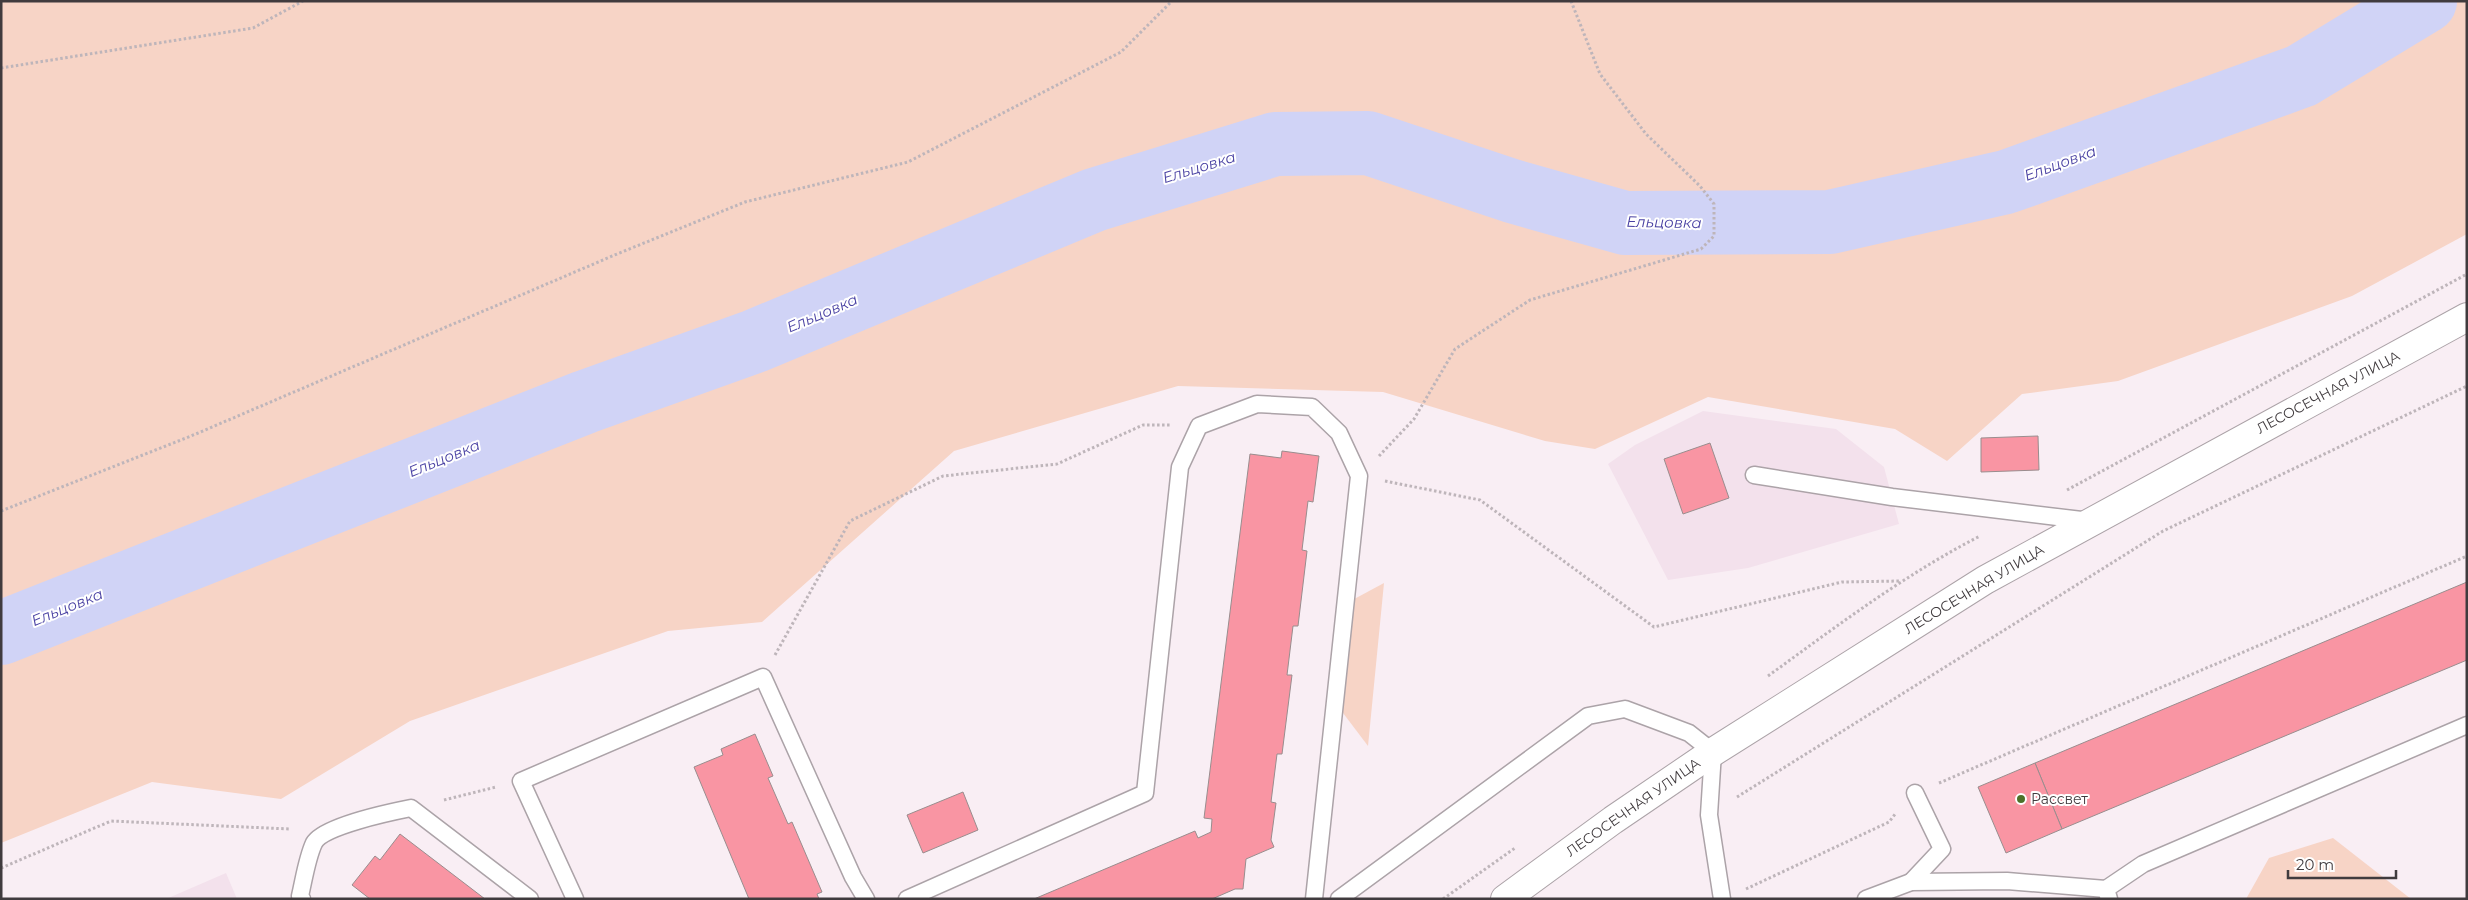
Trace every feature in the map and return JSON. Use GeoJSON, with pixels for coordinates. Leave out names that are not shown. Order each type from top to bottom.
{"type":"FeatureCollection","features":[{"type":"Feature","properties":{"kind":"street","name":"ЛЕСОСЕЧНАЯ УЛИЦА"},"geometry":{"type":"LineString","coordinates":[[1505,899],[1613,820],[1713,752],[1985,580],[2467,317]]}},
{"type":"Feature","properties":{"kind":"lane"},"geometry":{"type":"LineString","coordinates":[[908,899],[1145,793],[1180,467],[1199,426],[1257,404],[1312,408],[1339,433],[1359,476],[1314,899]]}},
{"type":"Feature","properties":{"kind":"lane"},"geometry":{"type":"LineString","coordinates":[[1754,475],[1892,497],[2090,521]]}},
{"type":"Feature","properties":{"kind":"lane"},"geometry":{"type":"LineString","coordinates":[[575,899],[521,781],[763,677],[853,877],[866,899]]}},
{"type":"Feature","properties":{"kind":"lane"},"geometry":{"type":"LineString","coordinates":[[1339,899],[1588,716],[1626,709],[1689,733],[1713,752],[1709,815],[1722,899]]}},
{"type":"Feature","properties":{"kind":"lane"},"geometry":{"type":"LineString","coordinates":[[1866,899],[1911,882],[2008,881],[2108,894],[2143,864],[2467,725]]}},
{"type":"Feature","properties":{"kind":"lane"},"geometry":{"type":"LineString","coordinates":[[1911,882],[1942,849],[1915,793]]}},
{"type":"Feature","properties":{"kind":"lane"},"geometry":{"type":"LineString","coordinates":[[302,899],[300,896],[314,842],[328,831],[378,814],[411,808],[530,899]]}},
{"type":"Feature","properties":{"kind":"path"},"geometry":{"type":"LineString","coordinates":[[1,68],[253,28],[303,1]]}},
{"type":"Feature","properties":{"kind":"path"},"geometry":{"type":"LineString","coordinates":[[1,511],[235,418],[617,254],[745,202],[908,162],[1121,52],[1172,1]]}},
{"type":"Feature","properties":{"kind":"path"},"geometry":{"type":"LineString","coordinates":[[1359,476],[1414,419],[1455,349],[1530,300],[1701,249],[1714,236],[1714,204],[1700,186],[1646,134],[1600,74],[1571,1]]}},
{"type":"Feature","properties":{"kind":"path"},"geometry":{"type":"LineString","coordinates":[[1709,815],[2163,531],[2467,386]]}},
{"type":"Feature","properties":{"kind":"path"},"geometry":{"type":"LineString","coordinates":[[763,677],[850,521],[943,476],[1057,464],[1143,425],[1199,426]]}},
{"type":"Feature","properties":{"kind":"path"},"geometry":{"type":"LineString","coordinates":[[1359,476],[1480,500],[1654,627],[1842,582],[1900,581]]}},
{"type":"Feature","properties":{"kind":"path"},"geometry":{"type":"LineString","coordinates":[[1742,891],[1889,822],[1915,793],[2467,556]]}},
{"type":"Feature","properties":{"kind":"path"},"geometry":{"type":"LineString","coordinates":[[411,808],[521,781]]}},
{"type":"Feature","properties":{"kind":"path"},"geometry":{"type":"LineString","coordinates":[[1,868],[110,821],[328,831]]}},
{"type":"Feature","properties":{"kind":"shaded area"},"geometry":{"type":"Polygon","coordinates":[[[1,1],[2467,1],[2467,234],[2352,296],[2118,381],[2022,394],[1947,461],[1895,429],[1708,397],[1595,449],[1545,441],[1383,392],[1178,386],[954,451],[762,622],[668,631],[410,721],[281,799],[152,782],[1,843],[1,1]]]}},
{"type":"Feature","properties":{"kind":"shaded area"},"geometry":{"type":"Polygon","coordinates":[[[1703,411],[1836,429],[1884,467],[1899,524],[1748,568],[1668,580],[1608,464],[1635,445],[1703,411]]]}},
{"type":"Feature","properties":{"kind":"shaded area"},"geometry":{"type":"Polygon","coordinates":[[[1384,583],[1368,746],[1337,705],[1345,604],[1384,583]]]}},
{"type":"Feature","properties":{"kind":"shaded area"},"geometry":{"type":"Polygon","coordinates":[[[2333,838],[2411,899],[2246,899],[2269,858],[2333,838]]]}},
{"type":"Feature","properties":{"kind":"shaded area"},"geometry":{"type":"Polygon","coordinates":[[[226,873],[237,899],[166,899],[226,873]]]}},
{"type":"Feature","properties":{"kind":"building"},"geometry":{"type":"Polygon","coordinates":[[[2038,436],[2039,470],[1981,472],[1981,438],[2038,436]]]}},
{"type":"Feature","properties":{"kind":"building"},"geometry":{"type":"Polygon","coordinates":[[[1710,443],[1729,498],[1683,514],[1664,459],[1710,443]]]}},
{"type":"Feature","properties":{"kind":"building"},"geometry":{"type":"Polygon","coordinates":[[[1282,451],[1319,456],[1313,502],[1308,501],[1302,550],[1307,551],[1298,626],[1293,626],[1287,675],[1292,675],[1282,754],[1277,754],[1271,802],[1276,803],[1271,840],[1274,847],[1246,859],[1243,889],[1235,889],[1212,899],[1034,899],[1195,831],[1198,838],[1211,832],[1212,819],[1204,818],[1250,454],[1281,458],[1282,451]]]}},
{"type":"Feature","properties":{"kind":"building"},"geometry":{"type":"Polygon","coordinates":[[[2467,582],[2467,660],[2062,829],[2035,763],[2467,582]]]}},
{"type":"Feature","properties":{"kind":"building"},"geometry":{"type":"Polygon","coordinates":[[[755,734],[773,776],[768,778],[788,824],[792,822],[822,892],[817,894],[819,899],[749,899],[694,767],[723,755],[721,749],[755,734]]]}},
{"type":"Feature","properties":{"kind":"building","name":"Рассвет"},"geometry":{"type":"Polygon","coordinates":[[[2035,763],[2062,829],[2006,853],[1978,787],[2035,763]]]}},
{"type":"Feature","properties":{"kind":"building"},"geometry":{"type":"Polygon","coordinates":[[[963,792],[978,830],[923,853],[907,815],[963,792]]]}},
{"type":"Feature","properties":{"kind":"building"},"geometry":{"type":"Polygon","coordinates":[[[400,834],[485,899],[370,899],[352,885],[375,856],[380,860],[400,834]]]}},
{"type":"Feature","properties":{"kind":"waterway","name":"Ельцовка"},"geometry":{"type":"LineString","coordinates":[[1,633],[585,402],[755,341],[1094,200],[1275,144],[1368,143],[1512,191],[1625,223],[1830,222],[2006,182],[2301,76],[2425,1]]}},
{"type":"Feature","properties":{"kind":"place","name":"Рассвет"},"geometry":{"type":"Point","coordinates":[2021,799]}}]}
